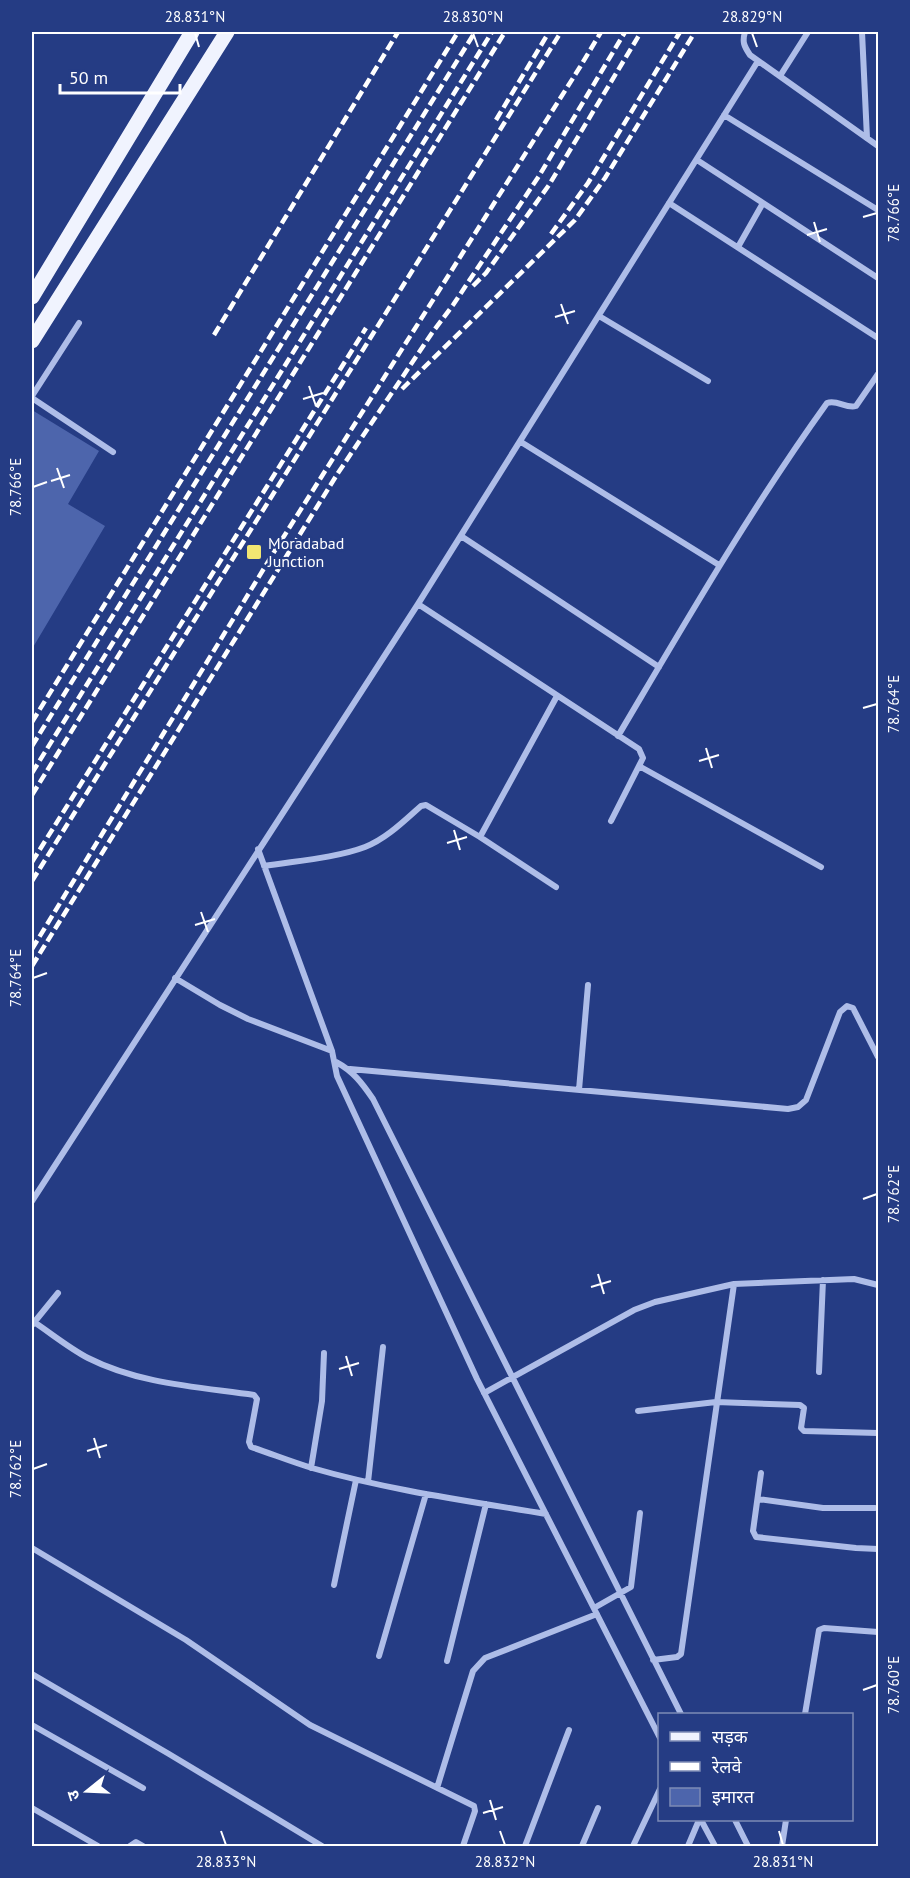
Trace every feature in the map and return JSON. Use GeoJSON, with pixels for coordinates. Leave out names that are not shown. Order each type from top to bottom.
{"type":"FeatureCollection","features":[{"type":"Feature","properties":{"kind":"main road"},"geometry":{"type":"LineString","coordinates":[[32,297],[192,32]]}},
{"type":"Feature","properties":{"kind":"main road"},"geometry":{"type":"LineString","coordinates":[[32,341],[228,32]]}},
{"type":"Feature","properties":{"kind":"main road"},"geometry":{"type":"LineString","coordinates":[[45,275],[63,291]]}},
{"type":"Feature","properties":{"kind":"street"},"geometry":{"type":"LineString","coordinates":[[745,32],[744,47],[758,61],[879,146]]}},
{"type":"Feature","properties":{"kind":"street"},"geometry":{"type":"LineString","coordinates":[[780,76],[808,32]]}},
{"type":"Feature","properties":{"kind":"street"},"geometry":{"type":"LineString","coordinates":[[862,32],[867,138]]}},
{"type":"Feature","properties":{"kind":"street"},"geometry":{"type":"LineString","coordinates":[[32,1201],[418,604],[758,61]]}},
{"type":"Feature","properties":{"kind":"street"},"geometry":{"type":"LineString","coordinates":[[724,115],[879,210]]}},
{"type":"Feature","properties":{"kind":"street"},"geometry":{"type":"LineString","coordinates":[[697,160],[879,278]]}},
{"type":"Feature","properties":{"kind":"street"},"geometry":{"type":"LineString","coordinates":[[669,203],[879,338]]}},
{"type":"Feature","properties":{"kind":"street"},"geometry":{"type":"LineString","coordinates":[[738,248],[764,203]]}},
{"type":"Feature","properties":{"kind":"street"},"geometry":{"type":"LineString","coordinates":[[599,316],[708,381]]}},
{"type":"Feature","properties":{"kind":"street"},"geometry":{"type":"LineString","coordinates":[[79,322],[32,397],[113,452]]}},
{"type":"Feature","properties":{"kind":"street"},"geometry":{"type":"LineString","coordinates":[[618,736],[719,565],[784,463],[827,404],[834,401],[849,407],[856,406],[879,374]]}},
{"type":"Feature","properties":{"kind":"street"},"geometry":{"type":"LineString","coordinates":[[521,442],[719,565]]}},
{"type":"Feature","properties":{"kind":"street"},"geometry":{"type":"LineString","coordinates":[[461,536],[659,668]]}},
{"type":"Feature","properties":{"kind":"street"},"geometry":{"type":"LineString","coordinates":[[418,604],[639,749],[643,758],[611,821]]}},
{"type":"Feature","properties":{"kind":"street"},"geometry":{"type":"LineString","coordinates":[[480,837],[557,696]]}},
{"type":"Feature","properties":{"kind":"street"},"geometry":{"type":"LineString","coordinates":[[639,766],[820,867]]}},
{"type":"Feature","properties":{"kind":"street"},"geometry":{"type":"LineString","coordinates":[[264,866],[365,847],[382,838],[421,806],[426,805],[556,887]]}},
{"type":"Feature","properties":{"kind":"street"},"geometry":{"type":"LineString","coordinates":[[258,849],[336,1062],[337,1076],[484,1393],[658,1734]]}},
{"type":"Feature","properties":{"kind":"street"},"geometry":{"type":"LineString","coordinates":[[175,978],[248,1019],[332,1051]]}},
{"type":"Feature","properties":{"kind":"street"},"geometry":{"type":"LineString","coordinates":[[579,1090],[588,985]]}},
{"type":"Feature","properties":{"kind":"street"},"geometry":{"type":"LineString","coordinates":[[350,1069],[788,1109],[798,1107],[806,1100],[840,1012],[847,1006],[853,1008],[879,1057]]}},
{"type":"Feature","properties":{"kind":"street"},"geometry":{"type":"LineString","coordinates":[[336,1062],[350,1069],[361,1081],[378,1108],[680,1713]]}},
{"type":"Feature","properties":{"kind":"street"},"geometry":{"type":"LineString","coordinates":[[819,1372],[824,1280]]}},
{"type":"Feature","properties":{"kind":"street"},"geometry":{"type":"LineString","coordinates":[[484,1393],[634,1310],[655,1302],[734,1284],[854,1280],[879,1285]]}},
{"type":"Feature","properties":{"kind":"street"},"geometry":{"type":"LineString","coordinates":[[654,1660],[677,1657],[681,1654],[734,1284]]}},
{"type":"Feature","properties":{"kind":"street"},"geometry":{"type":"LineString","coordinates":[[58,1293],[33,1323],[87,1357],[119,1371],[158,1381],[254,1395],[257,1399],[249,1442],[251,1447],[311,1468],[356,1480],[546,1514]]}},
{"type":"Feature","properties":{"kind":"street"},"geometry":{"type":"LineString","coordinates":[[368,1482],[383,1347]]}},
{"type":"Feature","properties":{"kind":"street"},"geometry":{"type":"LineString","coordinates":[[311,1468],[322,1401],[324,1353]]}},
{"type":"Feature","properties":{"kind":"street"},"geometry":{"type":"LineString","coordinates":[[638,1411],[716,1402],[800,1405],[804,1408],[801,1428],[804,1431],[879,1433]]}},
{"type":"Feature","properties":{"kind":"street"},"geometry":{"type":"LineString","coordinates":[[761,1473],[753,1530],[756,1537],[879,1549]]}},
{"type":"Feature","properties":{"kind":"street"},"geometry":{"type":"LineString","coordinates":[[334,1585],[356,1480]]}},
{"type":"Feature","properties":{"kind":"street"},"geometry":{"type":"LineString","coordinates":[[379,1656],[426,1494]]}},
{"type":"Feature","properties":{"kind":"street"},"geometry":{"type":"LineString","coordinates":[[758,1500],[823,1508],[875,1508]]}},
{"type":"Feature","properties":{"kind":"street"},"geometry":{"type":"LineString","coordinates":[[447,1661],[486,1504]]}},
{"type":"Feature","properties":{"kind":"street"},"geometry":{"type":"LineString","coordinates":[[437,1788],[473,1671],[478,1664],[485,1658],[595,1611],[628,1589],[632,1584],[640,1513]]}},
{"type":"Feature","properties":{"kind":"street"},"geometry":{"type":"LineString","coordinates":[[32,1548],[186,1640],[310,1725],[474,1806],[476,1811],[464,1846]]}},
{"type":"Feature","properties":{"kind":"street"},"geometry":{"type":"LineString","coordinates":[[804,1713],[819,1630],[824,1628],[879,1632]]}},
{"type":"Feature","properties":{"kind":"street"},"geometry":{"type":"LineString","coordinates":[[32,1674],[322,1846]]}},
{"type":"Feature","properties":{"kind":"street"},"geometry":{"type":"LineString","coordinates":[[32,1725],[143,1788]]}},
{"type":"Feature","properties":{"kind":"street"},"geometry":{"type":"LineString","coordinates":[[525,1846],[569,1730]]}},
{"type":"Feature","properties":{"kind":"street"},"geometry":{"type":"LineString","coordinates":[[633,1846],[658,1793]]}},
{"type":"Feature","properties":{"kind":"street"},"geometry":{"type":"LineString","coordinates":[[32,1808],[99,1846]]}},
{"type":"Feature","properties":{"kind":"street"},"geometry":{"type":"LineString","coordinates":[[582,1846],[598,1808]]}},
{"type":"Feature","properties":{"kind":"street"},"geometry":{"type":"LineString","coordinates":[[687,1846],[700,1821]]}},
{"type":"Feature","properties":{"kind":"street"},"geometry":{"type":"LineString","coordinates":[[701,1821],[715,1846]]}},
{"type":"Feature","properties":{"kind":"street"},"geometry":{"type":"LineString","coordinates":[[736,1821],[748,1846]]}},
{"type":"Feature","properties":{"kind":"street"},"geometry":{"type":"LineString","coordinates":[[782,1846],[786,1821]]}},
{"type":"Feature","properties":{"kind":"street"},"geometry":{"type":"LineString","coordinates":[[130,1846],[136,1842],[143,1846]]}},
{"type":"Feature","properties":{"kind":"building"},"geometry":{"type":"Polygon","coordinates":[[[32,410],[99,451],[68,504],[105,526],[32,649],[32,410]]]}},
{"type":"Feature","properties":{"kind":"railway"},"geometry":{"type":"LineString","coordinates":[[214,335],[398,32]]}},
{"type":"Feature","properties":{"kind":"railway"},"geometry":{"type":"LineString","coordinates":[[32,722],[458,32]]}},
{"type":"Feature","properties":{"kind":"railway"},"geometry":{"type":"LineString","coordinates":[[32,746],[475,32]]}},
{"type":"Feature","properties":{"kind":"railway"},"geometry":{"type":"LineString","coordinates":[[32,773],[492,32]]}},
{"type":"Feature","properties":{"kind":"railway"},"geometry":{"type":"LineString","coordinates":[[32,795],[505,32]]}},
{"type":"Feature","properties":{"kind":"railway"},"geometry":{"type":"LineString","coordinates":[[496,120],[549,32]]}},
{"type":"Feature","properties":{"kind":"railway"},"geometry":{"type":"LineString","coordinates":[[32,881],[561,32]]}},
{"type":"Feature","properties":{"kind":"railway"},"geometry":{"type":"LineString","coordinates":[[32,949],[274,552],[601,32]]}},
{"type":"Feature","properties":{"kind":"railway"},"geometry":{"type":"LineString","coordinates":[[32,966],[338,473],[539,176],[625,32]]}},
{"type":"Feature","properties":{"kind":"railway"},"geometry":{"type":"LineString","coordinates":[[473,286],[486,273],[549,185],[641,32]]}},
{"type":"Feature","properties":{"kind":"railway"},"geometry":{"type":"LineString","coordinates":[[551,234],[588,183],[680,32]]}},
{"type":"Feature","properties":{"kind":"railway"},"geometry":{"type":"LineString","coordinates":[[402,389],[575,220],[605,178],[695,32]]}},
{"type":"Feature","properties":{"kind":"railway"},"geometry":{"type":"LineString","coordinates":[[32,862],[366,328]]}},
{"type":"Feature","properties":{"kind":"place","name":"Moradabad Junction"},"geometry":{"type":"Point","coordinates":[254,552]}}]}
